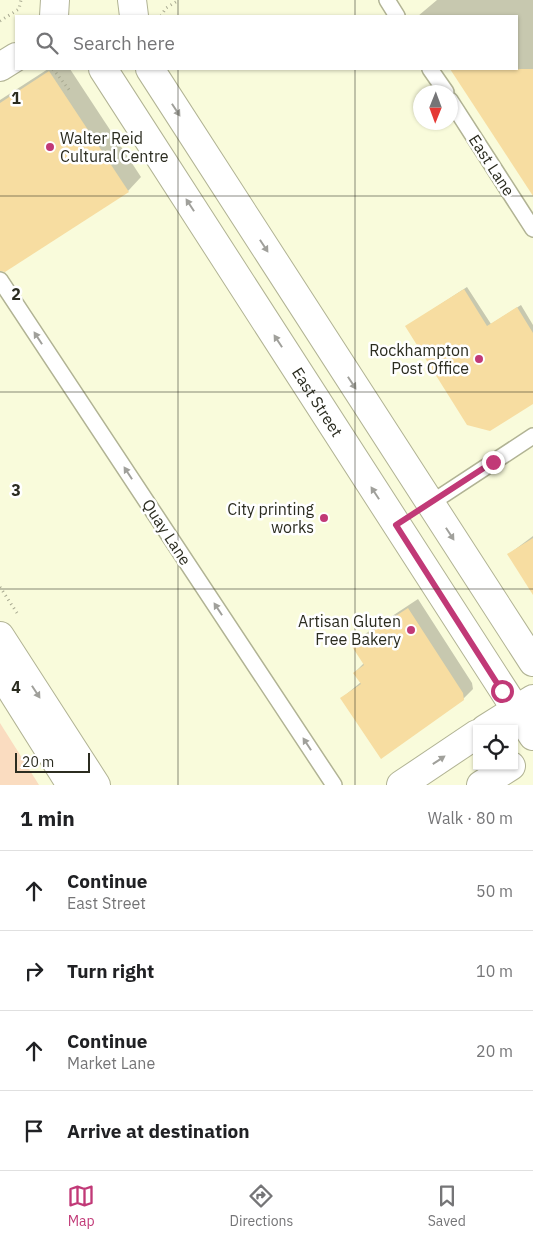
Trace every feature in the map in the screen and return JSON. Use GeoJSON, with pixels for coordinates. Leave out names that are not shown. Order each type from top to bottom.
{"type":"FeatureCollection","features":[{"type":"Feature","properties":{"kind":"street"},"geometry":{"type":"LineString","coordinates":[[54,15],[55,0]]}},
{"type":"Feature","properties":{"kind":"street"},"geometry":{"type":"LineString","coordinates":[[132,0],[134,15]]}},
{"type":"Feature","properties":{"kind":"street"},"geometry":{"type":"LineString","coordinates":[[0,67],[15,58]]}},
{"type":"Feature","properties":{"kind":"street","name":"East Street"},"geometry":{"type":"LineString","coordinates":[[104,70],[396,525],[524,705],[533,736]]}},
{"type":"Feature","properties":{"kind":"street"},"geometry":{"type":"LineString","coordinates":[[151,70],[533,662]]}},
{"type":"Feature","properties":{"kind":"street"},"geometry":{"type":"LineString","coordinates":[[396,525],[430,503]]}},
{"type":"Feature","properties":{"kind":"street"},"geometry":{"type":"LineString","coordinates":[[0,636],[96,785]]}},
{"type":"Feature","properties":{"kind":"street"},"geometry":{"type":"LineString","coordinates":[[0,672],[71,785]]}},
{"type":"Feature","properties":{"kind":"street"},"geometry":{"type":"LineString","coordinates":[[492,725],[524,705]]}},
{"type":"Feature","properties":{"kind":"street"},"geometry":{"type":"LineString","coordinates":[[401,785],[473,737]]}},
{"type":"Feature","properties":{"kind":"street"},"geometry":{"type":"LineString","coordinates":[[518,762],[533,752]]}},
{"type":"Feature","properties":{"kind":"street"},"geometry":{"type":"LineString","coordinates":[[481,785],[505,770]]}},
{"type":"Feature","properties":{"kind":"lane"},"geometry":{"type":"LineString","coordinates":[[387,0],[396,15]]}},
{"type":"Feature","properties":{"kind":"lane"},"geometry":{"type":"LineString","coordinates":[[431,70],[441,85]]}},
{"type":"Feature","properties":{"kind":"lane","name":"East Lane"},"geometry":{"type":"LineString","coordinates":[[458,113],[533,230]]}},
{"type":"Feature","properties":{"kind":"lane","name":"Quay Lane"},"geometry":{"type":"LineString","coordinates":[[0,280],[334,785]]}},
{"type":"Feature","properties":{"kind":"lane"},"geometry":{"type":"LineString","coordinates":[[430,503],[533,436]]}},
{"type":"Feature","properties":{"kind":"path"},"geometry":{"type":"LineString","coordinates":[[0,21],[18,9],[21,0]]}},
{"type":"Feature","properties":{"kind":"path"},"geometry":{"type":"LineString","coordinates":[[162,15],[166,8],[179,0]]}},
{"type":"Feature","properties":{"kind":"path"},"geometry":{"type":"LineString","coordinates":[[54,70],[70,91]]}},
{"type":"Feature","properties":{"kind":"shaded area"},"geometry":{"type":"Polygon","coordinates":[[[0,723],[39,785],[0,785],[0,723]]]}},
{"type":"Feature","properties":{"kind":"building"},"geometry":{"type":"Polygon","coordinates":[[[533,69],[533,196],[451,70],[533,69]]]}},
{"type":"Feature","properties":{"kind":"building","name":"Walter Reid Cultural Centre"},"geometry":{"type":"Polygon","coordinates":[[[49,71],[129,192],[5,272],[0,271],[0,103],[49,71]]]}},
{"type":"Feature","properties":{"kind":"building","name":"Rockhampton Post Office"},"geometry":{"type":"Polygon","coordinates":[[[464,289],[487,326],[517,307],[533,333],[533,404],[490,431],[467,425],[405,326],[464,289]]]}},
{"type":"Feature","properties":{"kind":"building"},"geometry":{"type":"Polygon","coordinates":[[[533,538],[533,595],[507,554],[533,538]]]}},
{"type":"Feature","properties":{"kind":"building"},"geometry":{"type":"Polygon","coordinates":[[[408,608],[463,693],[464,700],[381,759],[340,698],[361,684],[353,673],[364,665],[351,645],[408,608]]]}},
{"type":"Feature","properties":{"kind":"place","name":"Walter Reid Cultural Centre"},"geometry":{"type":"Point","coordinates":[50,147]}},
{"type":"Feature","properties":{"kind":"place","name":"Rockhampton Post Office"},"geometry":{"type":"Point","coordinates":[479,359]}},
{"type":"Feature","properties":{"kind":"place","name":"City printing works"},"geometry":{"type":"Point","coordinates":[324,518]}},
{"type":"Feature","properties":{"kind":"place","name":"Artisan Gluten Free Bakery"},"geometry":{"type":"Point","coordinates":[411,630]}},
{"type":"Feature","properties":{"kind":"route"},"geometry":{"type":"LineString","coordinates":[[493,462],[396,525],[502,691]]}}]}
